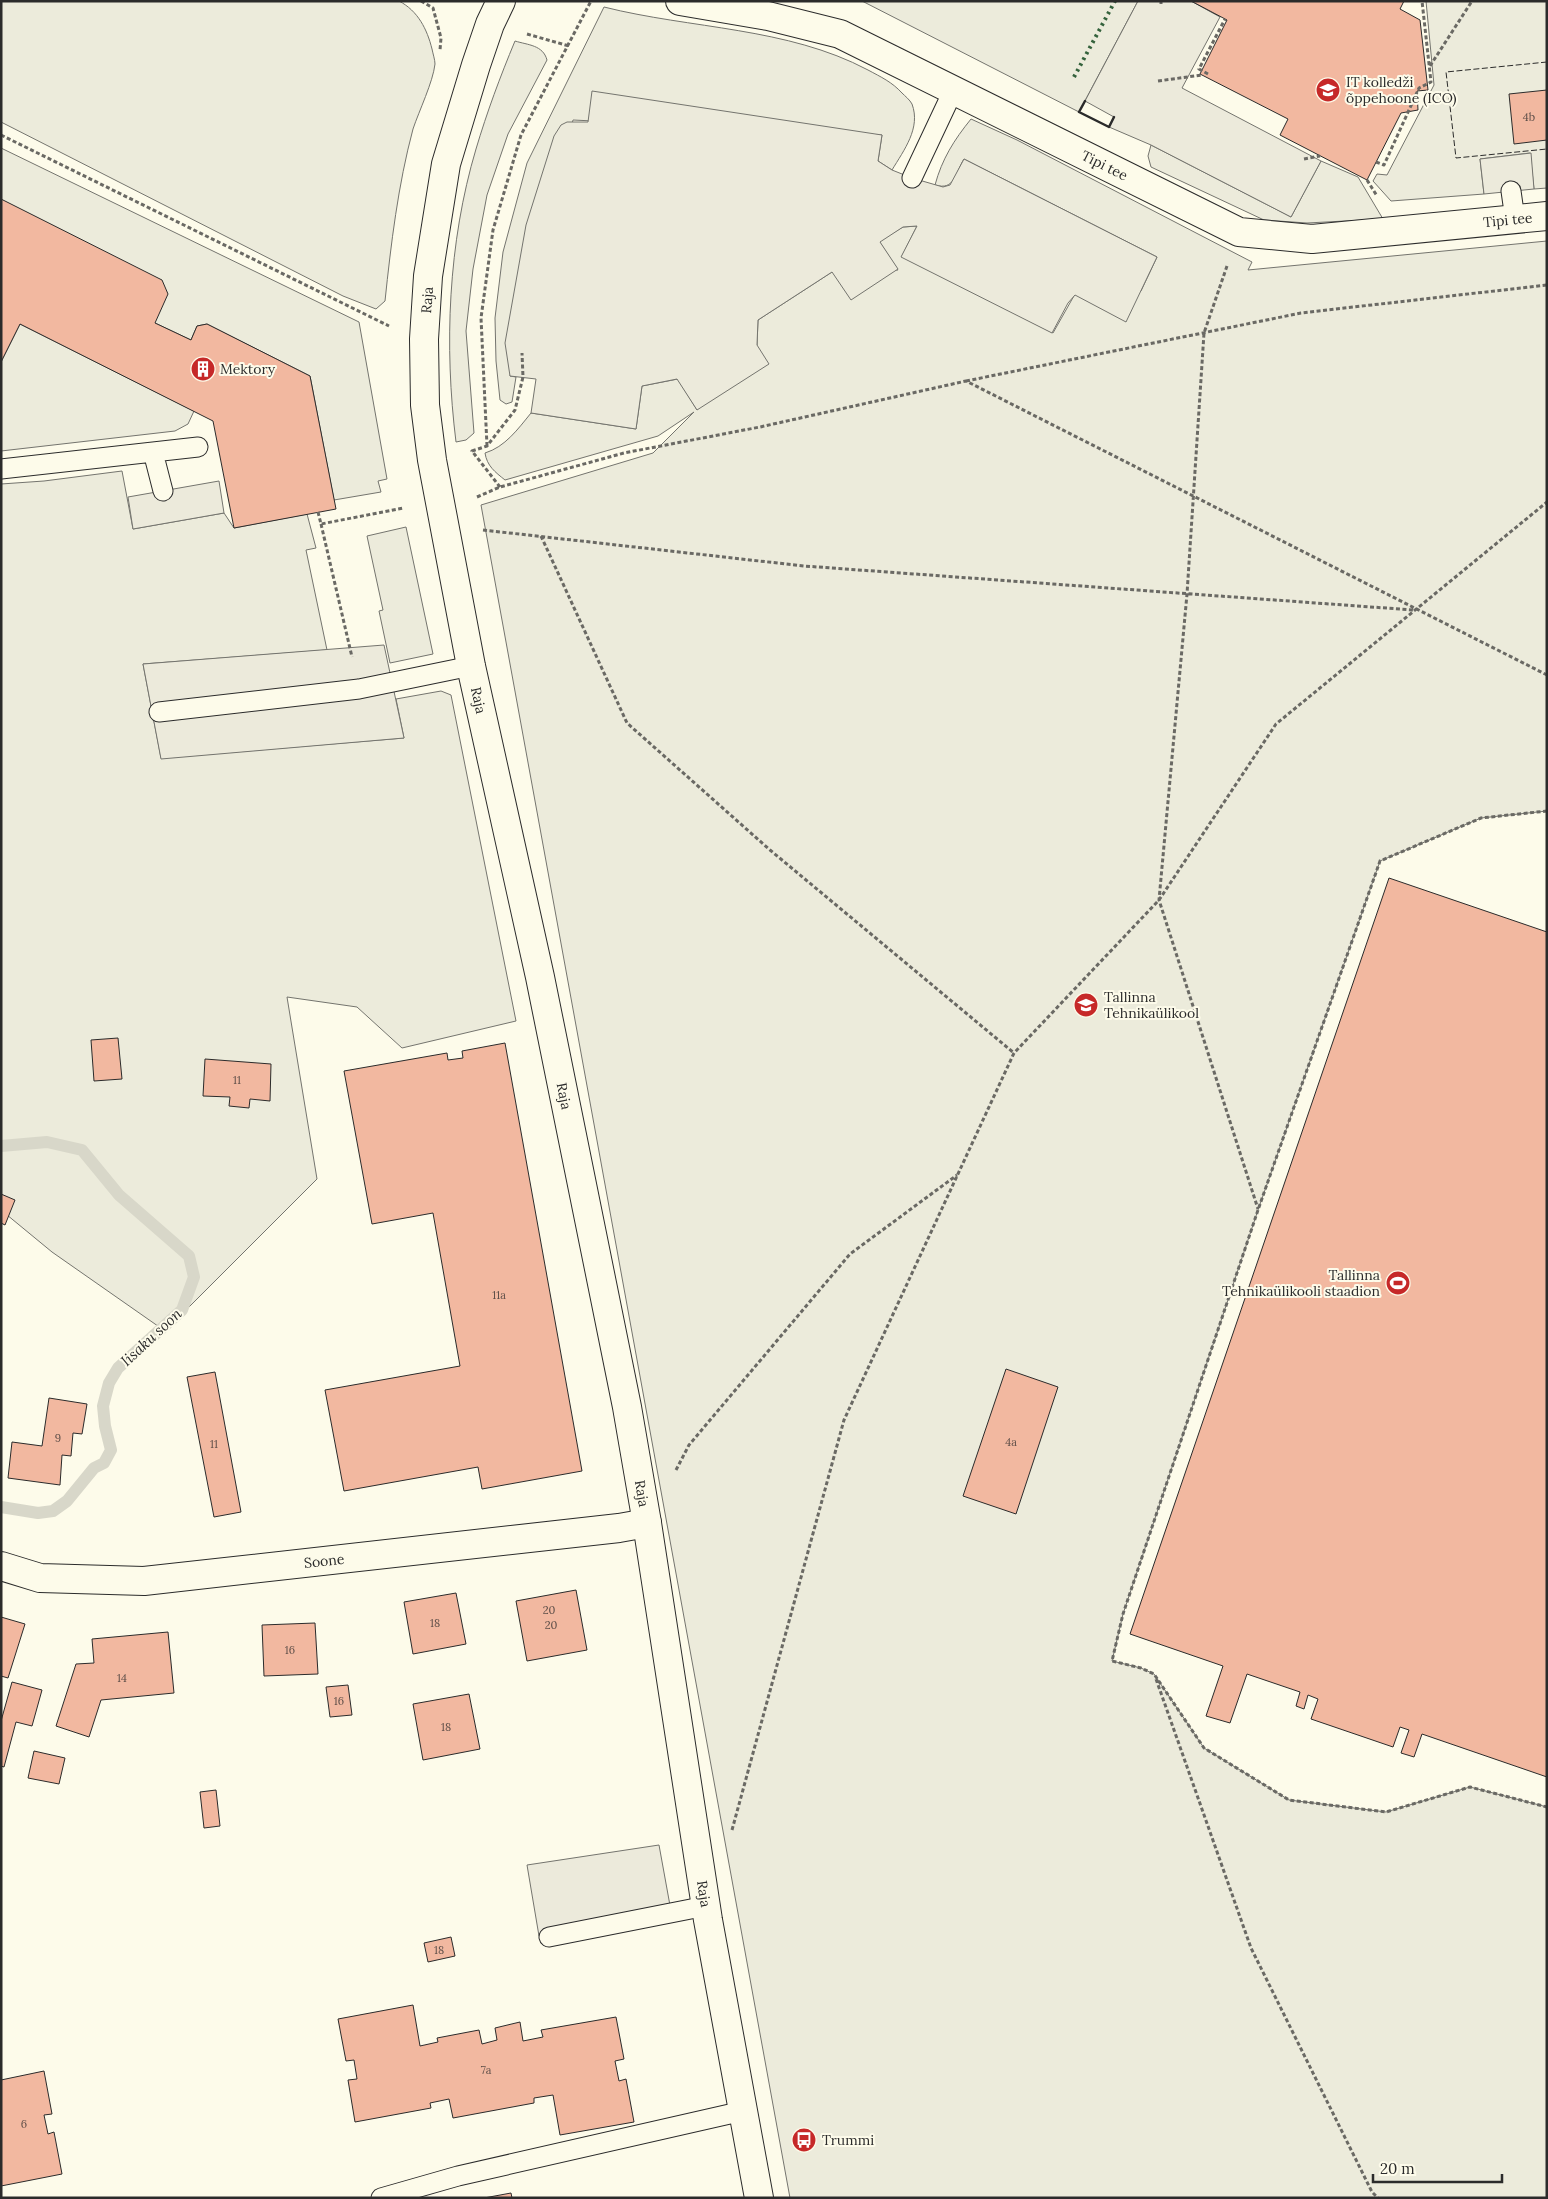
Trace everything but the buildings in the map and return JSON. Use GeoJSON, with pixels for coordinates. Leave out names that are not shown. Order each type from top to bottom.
{"type":"FeatureCollection","features":[{"type":"Feature","properties":{"kind":"street","name":"Raja"},"geometry":{"type":"LineString","coordinates":[[501,1],[490,24],[446,164],[428,276],[424,339],[425,405],[432,460],[471,666],[540,977],[627,1407],[647,1523],[706,1906],[759,2198]]}},
{"type":"Feature","properties":{"kind":"street","name":"Tipi tee"},"geometry":{"type":"LineString","coordinates":[[680,1],[768,16],[840,34],[1239,232],[1312,238],[1547,216]]}},
{"type":"Feature","properties":{"kind":"street","name":"Soone"},"geometry":{"type":"LineString","coordinates":[[1,1566],[40,1578],[144,1581],[619,1528],[647,1523]]}},
{"type":"Feature","properties":{"kind":"lane"},"geometry":{"type":"LineString","coordinates":[[912,178],[953,91]]}},
{"type":"Feature","properties":{"kind":"lane"},"geometry":{"type":"LineString","coordinates":[[1511,191],[1515,219]]}},
{"type":"Feature","properties":{"kind":"lane"},"geometry":{"type":"LineString","coordinates":[[1,469],[198,447]]}},
{"type":"Feature","properties":{"kind":"lane"},"geometry":{"type":"LineString","coordinates":[[153,452],[163,491]]}},
{"type":"Feature","properties":{"kind":"lane"},"geometry":{"type":"LineString","coordinates":[[159,712],[359,689],[471,666]]}},
{"type":"Feature","properties":{"kind":"lane"},"geometry":{"type":"LineString","coordinates":[[549,1937],[706,1906]]}},
{"type":"Feature","properties":{"kind":"lane"},"geometry":{"type":"LineString","coordinates":[[381,2198],[434,2191],[743,2111]]}},
{"type":"Feature","properties":{"kind":"path"},"geometry":{"type":"LineString","coordinates":[[421,1],[433,8]]}},
{"type":"Feature","properties":{"kind":"path"},"geometry":{"type":"LineString","coordinates":[[488,446],[481,318],[492,230],[521,135],[591,1]]}},
{"type":"Feature","properties":{"kind":"path"},"geometry":{"type":"LineString","coordinates":[[1376,162],[1384,165],[1419,88],[1430,82],[1422,1]]}},
{"type":"Feature","properties":{"kind":"path"},"geometry":{"type":"LineString","coordinates":[[1429,67],[1472,1]]}},
{"type":"Feature","properties":{"kind":"path"},"geometry":{"type":"LineString","coordinates":[[1208,74],[1199,69],[1225,19]]}},
{"type":"Feature","properties":{"kind":"path"},"geometry":{"type":"LineString","coordinates":[[521,32],[569,46]]}},
{"type":"Feature","properties":{"kind":"path"},"geometry":{"type":"LineString","coordinates":[[1158,81],[1202,75]]}},
{"type":"Feature","properties":{"kind":"path"},"geometry":{"type":"LineString","coordinates":[[1,135],[391,327],[424,339]]}},
{"type":"Feature","properties":{"kind":"path"},"geometry":{"type":"LineString","coordinates":[[1304,159],[1320,156]]}},
{"type":"Feature","properties":{"kind":"path"},"geometry":{"type":"LineString","coordinates":[[1239,232],[1204,333],[1187,594],[1159,900],[1258,1210]]}},
{"type":"Feature","properties":{"kind":"path"},"geometry":{"type":"LineString","coordinates":[[469,500],[500,487],[624,453],[760,428],[966,381],[1301,312],[1547,285]]}},
{"type":"Feature","properties":{"kind":"path"},"geometry":{"type":"LineString","coordinates":[[500,487],[472,451],[488,446],[515,410],[523,377],[522,353]]}},
{"type":"Feature","properties":{"kind":"path"},"geometry":{"type":"LineString","coordinates":[[966,381],[1547,675]]}},
{"type":"Feature","properties":{"kind":"path"},"geometry":{"type":"LineString","coordinates":[[731,1834],[844,1420],[1014,1053],[1159,900],[1276,724],[1547,502]]}},
{"type":"Feature","properties":{"kind":"path"},"geometry":{"type":"LineString","coordinates":[[321,524],[406,507]]}},
{"type":"Feature","properties":{"kind":"path"},"geometry":{"type":"LineString","coordinates":[[318,512],[340,600],[359,689]]}},
{"type":"Feature","properties":{"kind":"path"},"geometry":{"type":"LineString","coordinates":[[476,529],[804,566],[1416,610]]}},
{"type":"Feature","properties":{"kind":"path"},"geometry":{"type":"LineString","coordinates":[[541,536],[627,722],[770,850],[1014,1053]]}},
{"type":"Feature","properties":{"kind":"path"},"geometry":{"type":"LineString","coordinates":[[1547,811],[1481,818],[1380,861],[1258,1210],[1123,1614],[1112,1661],[1141,1668],[1154,1674],[1204,1748],[1289,1800],[1386,1812],[1470,1787],[1547,1807]]}},
{"type":"Feature","properties":{"kind":"path"},"geometry":{"type":"LineString","coordinates":[[675,1471],[689,1445],[850,1254],[958,1175]]}},
{"type":"Feature","properties":{"kind":"path"},"geometry":{"type":"LineString","coordinates":[[1154,1674],[1251,1948],[1372,2192],[1378,2198]]}},
{"type":"Feature","properties":{"kind":"shaded area"},"geometry":{"type":"Polygon","coordinates":[[[1,1],[399,1],[406,5],[421,21],[430,42],[435,64],[429,88],[413,129],[403,171],[385,301],[376,309],[343,296],[1,122],[1,1]]]}},
{"type":"Feature","properties":{"kind":"shaded area"},"geometry":{"type":"Polygon","coordinates":[[[862,1],[1138,1],[1079,112],[862,1]]]}},
{"type":"Feature","properties":{"kind":"shaded area"},"geometry":{"type":"Polygon","coordinates":[[[1138,1],[1191,1],[1220,17],[1182,88],[1321,161],[1291,217],[1151,145],[1109,127],[1114,117],[1085,101],[1138,1]]]}},
{"type":"Feature","properties":{"kind":"shaded area"},"geometry":{"type":"Polygon","coordinates":[[[1426,1],[1547,1],[1547,188],[1534,189],[1530,153],[1480,159],[1484,194],[1391,201],[1373,181],[1377,174],[1387,175],[1434,85],[1426,1]]]}},
{"type":"Feature","properties":{"kind":"shaded area"},"geometry":{"type":"Polygon","coordinates":[[[604,7],[772,37],[805,45],[837,56],[886,80],[907,98],[912,104],[914,113],[913,130],[906,147],[892,170],[878,161],[882,135],[573,120],[510,376],[516,377],[512,402],[506,404],[500,400],[496,361],[495,318],[503,252],[527,163],[604,7]]]}},
{"type":"Feature","properties":{"kind":"shaded area"},"geometry":{"type":"Polygon","coordinates":[[[515,41],[539,48],[547,60],[508,134],[487,195],[473,269],[466,331],[474,433],[466,440],[456,442],[452,406],[450,332],[454,258],[459,221],[480,135],[515,41]]]}},
{"type":"Feature","properties":{"kind":"shaded area"},"geometry":{"type":"Polygon","coordinates":[[[592,91],[882,135],[878,161],[892,170],[912,178],[943,187],[950,185],[964,159],[1157,257],[1126,322],[1075,295],[1068,303],[1052,333],[901,257],[917,226],[903,227],[880,242],[898,269],[851,300],[832,272],[758,320],[757,345],[769,364],[697,410],[677,379],[642,386],[636,429],[531,413],[536,379],[510,376],[505,343],[526,225],[554,136],[561,125],[567,122],[588,122],[592,91]]]}},
{"type":"Feature","properties":{"kind":"shaded area","name":"Tallinna Tehnikaülikool"},"geometry":{"type":"Polygon","coordinates":[[[971,119],[1017,140],[1252,262],[1248,270],[1547,241],[1547,811],[1481,818],[1380,861],[1258,1210],[1123,1614],[1112,1661],[1141,1668],[1154,1674],[1204,1748],[1289,1800],[1386,1812],[1470,1787],[1547,1807],[1547,2198],[790,2198],[481,505],[653,453],[694,412],[658,436],[505,480],[490,465],[485,453],[505,442],[531,413],[636,429],[642,386],[678,379],[697,410],[757,345],[758,320],[832,272],[898,270],[879,241],[903,227],[917,226],[902,256],[1053,333],[1075,294],[1141,291],[1157,257],[964,159],[951,183],[942,186],[935,185],[949,150],[971,119]]]}},
{"type":"Feature","properties":{"kind":"shaded area"},"geometry":{"type":"Polygon","coordinates":[[[1151,145],[1291,217],[1321,161],[1358,177],[1383,219],[1307,223],[1264,220],[1151,167],[1148,156],[1151,145]]]}},
{"type":"Feature","properties":{"kind":"shaded area"},"geometry":{"type":"Polygon","coordinates":[[[1,148],[359,322],[387,479],[378,481],[381,492],[334,500],[310,376],[207,324],[197,326],[191,340],[155,323],[1,199],[1,148]]]}},
{"type":"Feature","properties":{"kind":"shaded area"},"geometry":{"type":"Polygon","coordinates":[[[1531,153],[1534,189],[1484,194],[1480,159],[1531,153]]]}},
{"type":"Feature","properties":{"kind":"shaded area"},"geometry":{"type":"Polygon","coordinates":[[[20,324],[194,411],[188,424],[175,431],[1,451],[1,362],[20,324]]]}},
{"type":"Feature","properties":{"kind":"shaded area"},"geometry":{"type":"Polygon","coordinates":[[[122,471],[133,529],[224,513],[234,528],[307,514],[316,548],[306,550],[327,650],[143,664],[161,758],[404,738],[396,699],[441,691],[451,695],[516,1021],[402,1048],[357,1007],[287,997],[317,1179],[165,1331],[52,1252],[1,1210],[1,484],[44,481],[122,471]]]}},
{"type":"Feature","properties":{"kind":"shaded area"},"geometry":{"type":"Polygon","coordinates":[[[219,481],[224,513],[133,529],[128,497],[219,481]]]}},
{"type":"Feature","properties":{"kind":"shaded area"},"geometry":{"type":"Polygon","coordinates":[[[406,527],[433,654],[390,663],[379,611],[383,610],[367,536],[406,527]]]}},
{"type":"Feature","properties":{"kind":"shaded area"},"geometry":{"type":"Polygon","coordinates":[[[384,645],[404,738],[161,759],[143,664],[384,645]]]}},
{"type":"Feature","properties":{"kind":"shaded area"},"geometry":{"type":"Polygon","coordinates":[[[659,1845],[671,1911],[539,1936],[527,1865],[659,1845]]]}},
{"type":"Feature","properties":{"kind":"waterway","name":"Iisaku soon"},"geometry":{"type":"LineString","coordinates":[[1,1146],[47,1142],[82,1150],[119,1195],[189,1256],[194,1277],[182,1310],[118,1368],[109,1383],[103,1406],[105,1426],[111,1450],[104,1463],[94,1468],[67,1501],[53,1511],[38,1513],[1,1507]]}},
{"type":"Feature","properties":{"kind":"hedge"},"geometry":{"type":"LineString","coordinates":[[1074,77],[1115,1]]}},
{"type":"Feature","properties":{"kind":"fence"},"geometry":{"type":"LineString","coordinates":[[1547,62],[1446,72],[1456,158],[1547,149]]}},
{"type":"Feature","properties":{"kind":"wall"},"geometry":{"type":"LineString","coordinates":[[1085,101],[1079,112],[1109,127],[1114,117]]}},
{"type":"Feature","properties":{"kind":"place","name":"IT kolledži õppehoone (ICO)"},"geometry":{"type":"Point","coordinates":[1328,90]}},
{"type":"Feature","properties":{"kind":"place","name":"Mektory"},"geometry":{"type":"Point","coordinates":[203,369]}},
{"type":"Feature","properties":{"kind":"place","name":"Tallinna Tehnikaülikool"},"geometry":{"type":"Point","coordinates":[1086,1005]}},
{"type":"Feature","properties":{"kind":"place","name":"Tallinna Tehnikaülikooli staadion"},"geometry":{"type":"Point","coordinates":[1398,1283]}},
{"type":"Feature","properties":{"kind":"place","name":"Trummi"},"geometry":{"type":"Point","coordinates":[804,2140]}}]}
